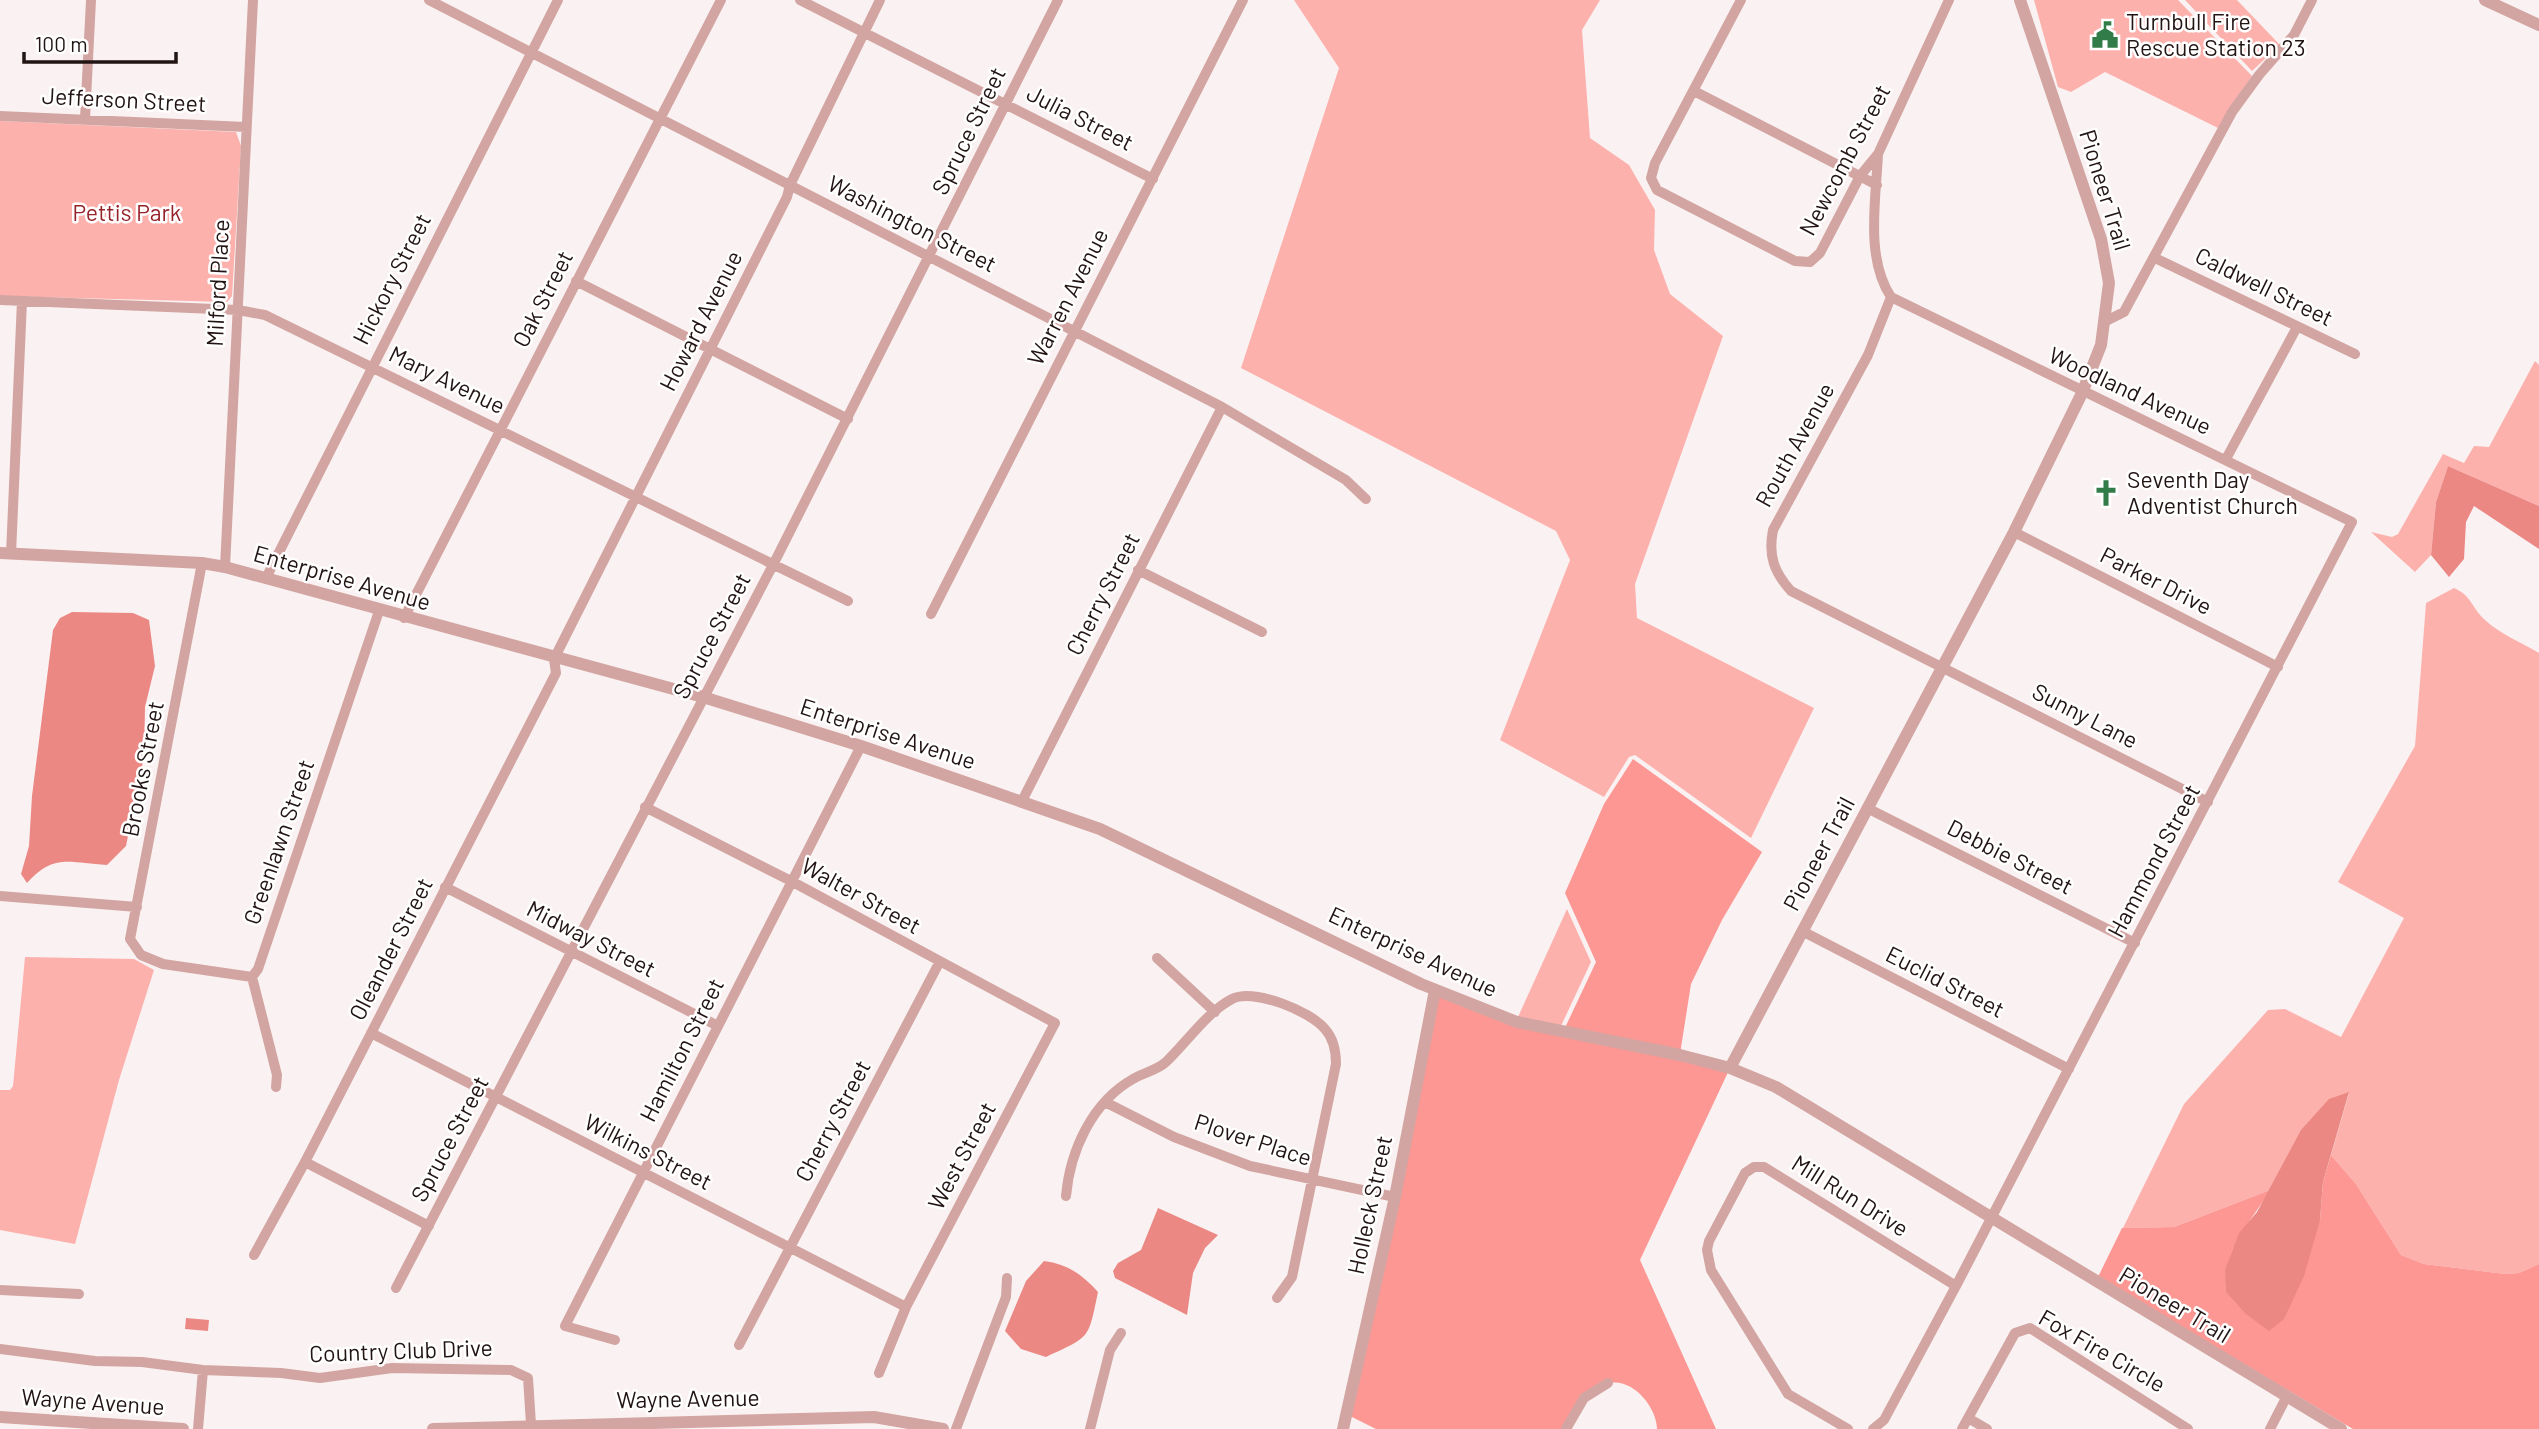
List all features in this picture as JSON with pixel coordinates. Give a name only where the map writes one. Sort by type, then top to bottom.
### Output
[{"type":"street","points":[[85,119],[91,0]]},
{"type":"street","name":"Milford Place","points":[[226,567],[253,0]]},
{"type":"street","name":"Washington Street","points":[[429,0],[1222,407],[1346,480],[1367,499]]},
{"type":"street","name":"Hickory Street","points":[[266,578],[558,0]]},
{"type":"street","name":"Oak Street","points":[[404,618],[721,0]]},
{"type":"street","name":"Julia Street","points":[[800,0],[1153,179]]},
{"type":"street","name":"Howard Avenue","points":[[554,659],[787,197],[790,185],[880,0]]},
{"type":"street","name":"Spruce Street","points":[[396,1288],[774,564],[931,257],[1058,0]]},
{"type":"street","name":"Warren Avenue","points":[[932,614],[1073,330],[1243,0]]},
{"type":"street","points":[[1741,0],[1694,91],[1877,185]]},
{"type":"street","name":"Newcomb Street","points":[[1694,91],[1655,163],[1651,178],[1657,190],[1795,261],[1810,262],[1820,253],[1860,176],[1878,154],[1949,0]]},
{"type":"street","name":"Pioneer Trail","points":[[2020,0],[2101,239],[2109,283],[2101,345],[2082,393],[2014,532],[1730,1068],[1776,1087],[2342,1429]]},
{"type":"street","points":[[2106,321],[2124,312],[2232,112],[2259,75],[2294,35],[2312,0]]},
{"type":"street","points":[[2485,0],[2539,25]]},
{"type":"street","name":"Jefferson Street","points":[[0,116],[247,127]]},
{"type":"street","points":[[1878,154],[1875,246],[1880,280],[1891,297]]},
{"type":"street","name":"Caldwell Street","points":[[2155,257],[2355,354]]},
{"type":"street","points":[[576,281],[848,419]]},
{"type":"street","name":"Woodland Avenue","points":[[1891,297],[2082,393],[2352,522]]},
{"type":"street","name":"Routh Avenue","points":[[1891,297],[1868,355],[1773,530],[1770,546],[1773,566],[1791,591],[1943,667]]},
{"type":"street","name":"Mary Avenue","points":[[0,300],[238,310],[265,315],[848,601]]},
{"type":"street","points":[[5,554],[22,301]]},
{"type":"street","points":[[2226,460],[2297,327]]},
{"type":"street","name":"Cherry Street","points":[[1022,801],[1222,407]]},
{"type":"street","name":"Hammond Street","points":[[1991,1218],[2352,522]]},
{"type":"street","name":"Parker Drive","points":[[2014,532],[2278,667]]},
{"type":"street","name":"Enterprise Avenue","points":[[5,554],[226,567],[554,659],[703,697],[861,746],[1100,829],[1435,990],[1517,1023],[1656,1049],[1730,1068]]},
{"type":"street","name":"Brooks Street","points":[[202,564],[130,939],[141,955],[163,964],[252,977]]},
{"type":"street","points":[[1138,570],[1262,632]]},
{"type":"street","name":"Greenlawn Street","points":[[252,977],[258,969],[379,611]]},
{"type":"street","name":"Oleander Street","points":[[254,1255],[305,1162],[556,673],[554,659]]},
{"type":"street","name":"Sunny Lane","points":[[1943,667],[2208,802]]},
{"type":"street","name":"Hamilton Street","points":[[615,1340],[565,1326],[861,746]]},
{"type":"street","name":"Walter Street","points":[[645,807],[791,881],[939,963],[1055,1023]]},
{"type":"street","name":"Debbie Street","points":[[1867,808],[2135,943]]},
{"type":"street","name":"Midway Street","points":[[445,887],[718,1026]]},
{"type":"street","points":[[0,896],[137,907]]},
{"type":"street","name":"Euclid Street","points":[[1802,931],[2069,1069]]},
{"type":"street","points":[[1157,958],[1215,1012]]},
{"type":"street","name":"Cherry Street","points":[[739,1345],[939,963]]},
{"type":"street","points":[[252,977],[278,1075],[276,1087]]},
{"type":"street","name":"Holleck Street","points":[[1343,1429],[1395,1197],[1435,990]]},
{"type":"street","points":[[1066,1196],[1069,1168],[1088,1125],[1105,1102],[1132,1079],[1160,1067],[1215,1012],[1233,998],[1252,995],[1266,997],[1315,1020],[1331,1036],[1336,1064],[1292,1277],[1277,1298]]},
{"type":"street","name":"West Street","points":[[879,1373],[906,1307],[1055,1023]]},
{"type":"street","name":"Wilkins Street","points":[[371,1033],[906,1307]]},
{"type":"street","name":"Plover Place","points":[[1105,1102],[1199,1146],[1250,1166],[1313,1182],[1395,1197]]},
{"type":"street","points":[[305,1162],[429,1226]]},
{"type":"street","name":"Mill Run Drive","points":[[1849,1429],[1788,1394],[1711,1270],[1707,1250],[1709,1241],[1745,1173],[1754,1167],[1764,1167],[1956,1286]]},
{"type":"street","points":[[1873,1429],[1884,1420],[1991,1218]]},
{"type":"street","points":[[956,1429],[1006,1297],[1007,1278]]},
{"type":"street","points":[[0,1290],[79,1294]]},
{"type":"street","name":"Fox Fire Circle","points":[[1962,1429],[2015,1333],[2030,1328],[2188,1429]]},
{"type":"street","points":[[1090,1429],[1110,1350],[1121,1333]]},
{"type":"street","points":[[0,1349],[202,1370],[198,1429]]},
{"type":"street","name":"Country Club Drive","points":[[202,1370],[267,1372],[320,1378],[393,1368],[511,1370],[528,1378],[531,1424]]},
{"type":"street","points":[[1566,1429],[1584,1398],[1608,1383]]},
{"type":"street","points":[[2270,1429],[2287,1396]]},
{"type":"street","name":"Wayne Avenue","points":[[0,1417],[79,1425],[183,1429]]},
{"type":"street","name":"Wayne Avenue","points":[[433,1429],[531,1424],[874,1417],[943,1429]]},
{"type":"street","points":[[1968,1418],[1987,1429]]},
{"type":"green space","points":[[1294,0],[1600,0],[1582,30],[1590,138],[1629,165],[1655,210],[1654,250],[1670,294],[1723,336],[1635,584],[1637,618],[1814,708],[1751,838],[1635,755],[1629,757],[1604,797],[1500,740],[1570,560],[1556,531],[1241,368],[1339,68]]},
{"type":"green space","points":[[2034,0],[2178,0],[2252,76],[2218,128],[2105,72],[2071,92],[2058,87]]},
{"type":"green space","points":[[2185,0],[2237,0],[2280,45],[2252,71]]},
{"type":"green space","name":"Pettis Park","points":[[0,121],[236,132],[241,146],[232,296],[227,302],[0,296]]},
{"type":"green space","points":[[2535,361],[2539,365],[2539,506],[2448,466],[2436,502],[2431,555],[2415,572],[2371,532],[2392,537],[2398,534],[2443,454],[2464,463],[2474,446],[2489,447]]},
{"type":"green space","points":[[2454,588],[2468,598],[2491,625],[2539,653],[2539,1264],[2519,1273],[2505,1274],[2424,1264],[2401,1255],[2356,1184],[2331,1155],[2349,1093],[2270,1190],[2174,1227],[2123,1228],[2184,1104],[2268,1010],[2285,1009],[2341,1037],[2404,918],[2338,882],[2415,746],[2426,603]]},
{"type":"green space","points":[[1567,909],[1591,962],[1561,1026],[1518,1017]]},
{"type":"green space","points":[[25,957],[134,959],[154,970],[119,1080],[75,1244],[0,1230],[0,1090],[10,1090],[13,1086]]},
{"type":"shaded area","points":[[2448,466],[2539,506],[2539,549],[2474,506],[2466,522],[2464,559],[2449,577],[2431,555],[2436,502]]},
{"type":"shaded area","points":[[72,612],[133,613],[149,620],[155,666],[145,707],[144,756],[126,846],[107,865],[72,862],[54,864],[46,867],[27,883],[21,874],[29,846],[32,796],[53,630],[60,618]]},
{"type":"shaded area","points":[[1633,759],[1762,852],[1722,920],[1691,984],[1680,1054],[1730,1068],[1640,1260],[1716,1429],[1657,1429],[1653,1411],[1641,1395],[1625,1384],[1615,1382],[1592,1392],[1566,1429],[1376,1429],[1346,1414],[1435,990],[1563,1032],[1596,962],[1565,893],[1604,804]]},
{"type":"shaded area","points":[[2349,1092],[2323,1182],[2320,1220],[2304,1276],[2284,1319],[2269,1331],[2246,1314],[2226,1292],[2225,1270],[2239,1233],[2257,1212],[2301,1130],[2329,1099]]},
{"type":"shaded area","points":[[2331,1155],[2356,1184],[2401,1255],[2424,1264],[2505,1274],[2519,1273],[2539,1264],[2539,1429],[2353,1429],[2098,1277],[2122,1228],[2174,1227],[2270,1190],[2233,1249],[2226,1276],[2226,1292],[2320,1220],[2323,1182]]},
{"type":"shaded area","points":[[1158,1208],[1218,1235],[1205,1248],[1193,1273],[1187,1315],[1115,1278],[1113,1271],[1118,1263],[1141,1250]]},
{"type":"shaded area","points":[[1044,1261],[1074,1271],[1098,1292],[1085,1335],[1072,1345],[1046,1357],[1021,1349],[1005,1331],[1026,1281]]},
{"type":"shaded area","points":[[186,1318],[209,1320],[208,1331],[185,1329]]},
{"type":"place","name":"Turnbull Fire Rescue Station 23","points":[[2105,35]]},
{"type":"place","name":"Seventh Day Adventist Church","points":[[2106,493]]}]
